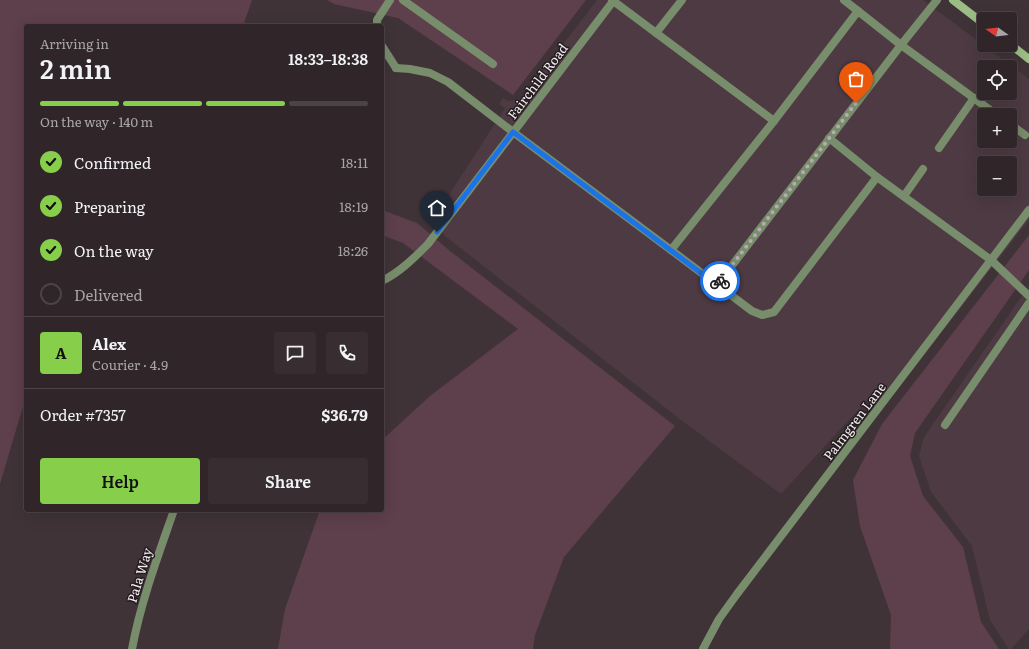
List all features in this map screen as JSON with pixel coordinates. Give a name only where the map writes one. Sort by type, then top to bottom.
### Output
[{"type":"main road","points":[[953,0],[977,19]]},
{"type":"main road","points":[[1017,50],[1029,59]]},
{"type":"street","points":[[377,24],[377,20],[390,0]]},
{"type":"street","points":[[403,0],[494,64]]},
{"type":"street","points":[[613,0],[774,121]]},
{"type":"street","name":"Fairchild Road","points":[[384,280],[411,261],[428,244],[613,0]]},
{"type":"street","points":[[656,33],[682,0]]},
{"type":"street","points":[[844,0],[901,45],[988,108]]},
{"type":"street","points":[[717,285],[936,0]]},
{"type":"street","points":[[671,250],[774,121],[858,11]]},
{"type":"street","points":[[384,49],[396,68],[410,69],[430,74],[448,82],[752,311],[762,315],[774,312],[878,177]]},
{"type":"street","points":[[939,148],[974,98]]},
{"type":"street","points":[[1017,130],[1024,135]]},
{"type":"street","points":[[829,138],[878,177],[992,260],[1029,296]]},
{"type":"street","points":[[904,196],[923,169]]},
{"type":"street","name":"Palmgren Lane","points":[[703,649],[719,619],[737,594],[1029,210]]},
{"type":"street","points":[[945,425],[1029,303]]},
{"type":"street","name":"Pala Way","points":[[132,649],[149,580],[173,512]]},
{"type":"shaded area","points":[[0,0],[252,0],[244,24],[24,24],[24,403],[0,484]]},
{"type":"shaded area","points":[[327,0],[586,0],[513,95],[398,18],[334,4]]},
{"type":"shaded area","points":[[597,0],[923,0],[977,40],[977,52],[993,52],[1004,60],[977,60],[977,100],[1017,100],[1017,70],[1029,79],[1029,220],[879,413],[869,398],[781,494],[681,420],[445,236],[432,219],[505,108],[499,104],[503,98],[508,101],[521,99]]},
{"type":"shaded area","points":[[384,211],[417,223],[450,251],[675,426],[564,557],[535,635],[533,649],[278,649],[285,609],[319,512],[384,512],[384,438],[430,396],[518,329],[403,243],[384,236]]},
{"type":"shaded area","points":[[1029,235],[1029,270],[915,433],[910,456],[923,496],[963,547],[981,622],[999,649],[890,649],[891,615],[860,526],[853,480],[882,424]]},
{"type":"shaded area","points":[[1029,286],[1029,629],[1011,649],[1009,649],[990,620],[972,546],[931,492],[919,456],[924,437]]},
{"type":"way so far","points":[[720,281],[856,103]]},
{"type":"route","points":[[437,232],[513,132],[717,285],[720,281]]}]
